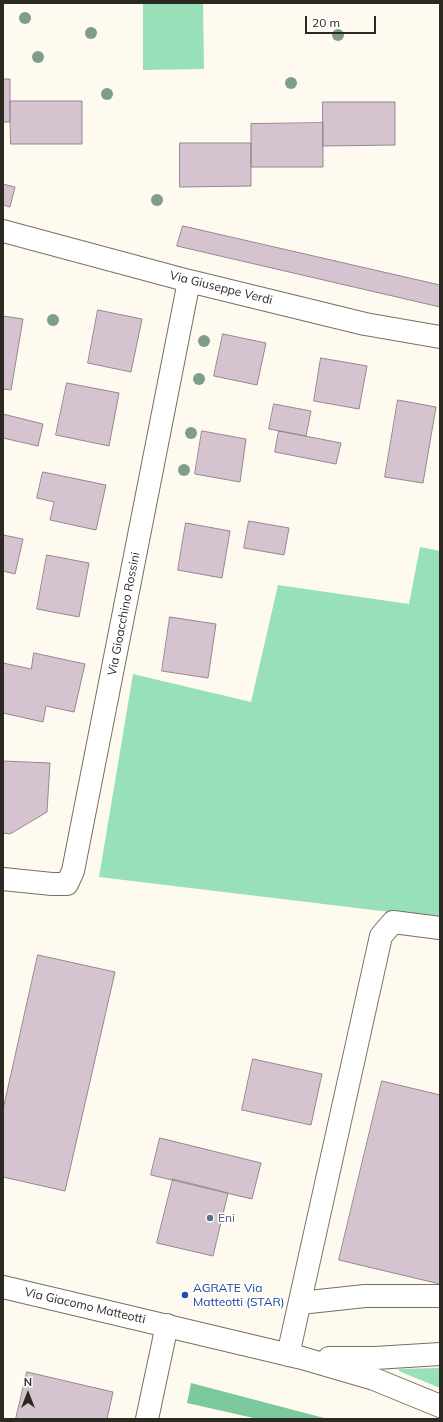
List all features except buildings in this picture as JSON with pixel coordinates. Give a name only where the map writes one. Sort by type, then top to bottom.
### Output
[{"type":"street","name":"Via Giuseppe Verdi","points":[[3,231],[190,281],[366,324],[440,337]]},
{"type":"street","name":"Via Gioacchino Rossini","points":[[3,879],[67,884],[73,871],[190,281]]},
{"type":"street","points":[[295,1356],[300,1303],[381,936],[393,922],[440,928]]},
{"type":"street","name":"Via Giacomo Matteotti","points":[[3,1287],[295,1356],[374,1379],[440,1406]]},
{"type":"street","points":[[300,1303],[365,1296],[440,1296]]},
{"type":"street","points":[[146,1419],[167,1325]]},
{"type":"street","name":"Via Giacomo Matteotti","points":[[295,1356],[354,1358],[435,1354]]},
{"type":"green space","points":[[143,3],[203,3],[204,69],[143,70]]},
{"type":"green space","points":[[420,547],[440,551],[440,918],[99,877],[133,674],[251,702],[278,585],[409,604]]},
{"type":"green space","points":[[440,1368],[440,1388],[401,1372],[398,1369]]},
{"type":"green space","points":[[191,1383],[328,1419],[258,1419],[187,1403]]},
{"type":"place","name":"Eni","points":[[210,1218]]},
{"type":"place","name":"AGRATE Via Matteotti (STAR)","points":[[185,1295]]}]
